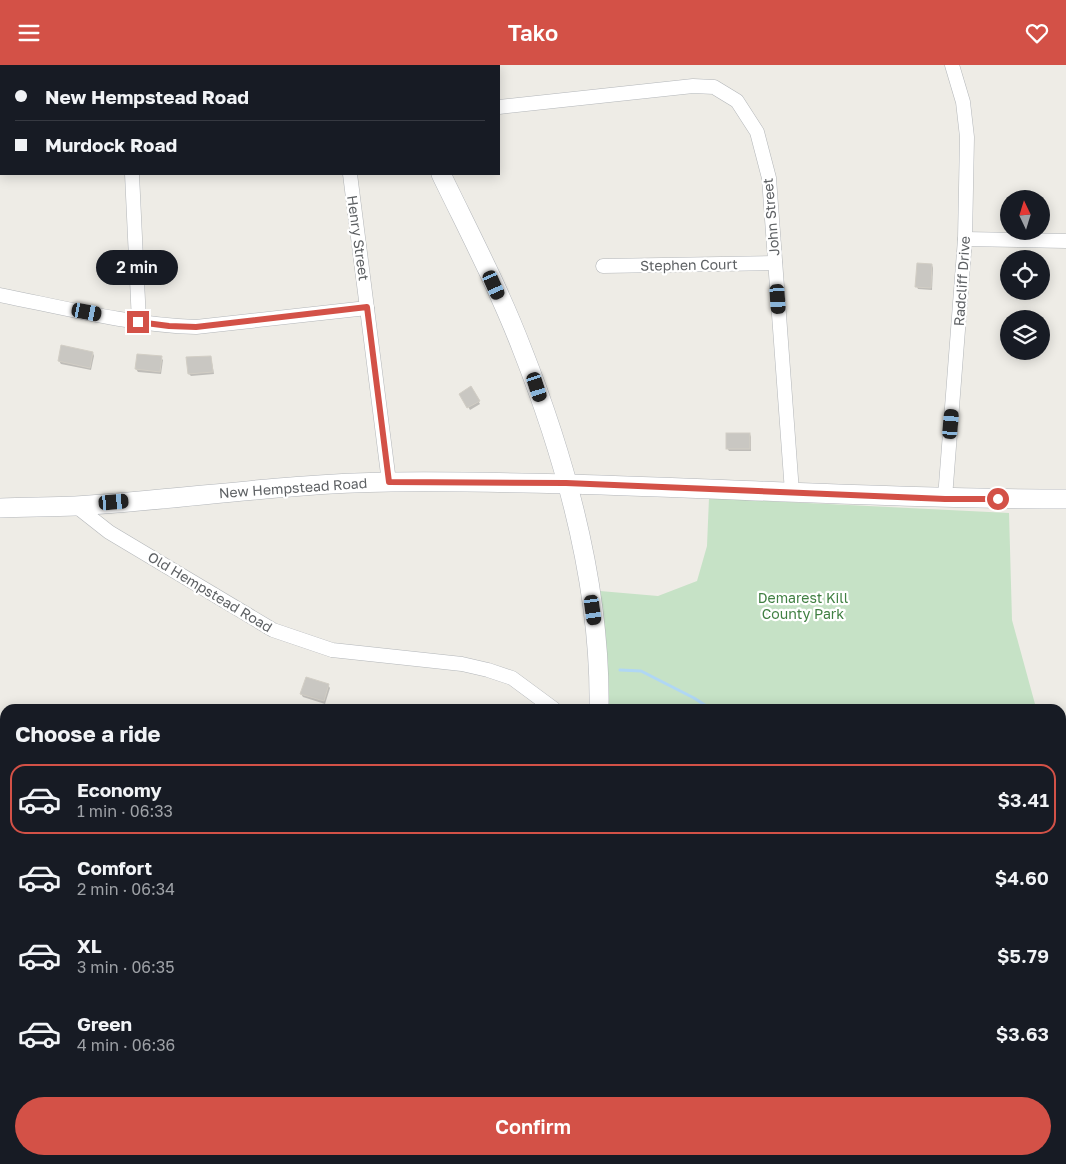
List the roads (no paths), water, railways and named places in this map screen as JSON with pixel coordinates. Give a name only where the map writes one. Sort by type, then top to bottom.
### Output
[{"type":"street","name":"Radcliff Drive","points":[[945,499],[966,239],[967,137],[964,102],[952,65]]},
{"type":"street","name":"John Street","points":[[500,107],[693,86],[714,87],[737,101],[757,132],[769,178],[792,492]]},
{"type":"street","points":[[132,175],[138,322]]},
{"type":"street","name":"Henry Street","points":[[350,175],[389,482]]},
{"type":"street","points":[[441,175],[522,347],[551,429],[588,575],[596,627],[599,704]]},
{"type":"street","points":[[966,239],[1066,241]]},
{"type":"street","name":"Stephen Court","points":[[603,266],[775,263]]},
{"type":"street","points":[[0,295],[138,322],[196,327],[367,307]]},
{"type":"street","name":"New Hempstead Road","points":[[0,508],[76,506],[322,484],[389,482],[566,483],[945,499],[1066,499]]},
{"type":"street","name":"Old Hempstead Road","points":[[76,506],[109,532],[273,630],[332,650],[462,664],[488,670],[512,678],[547,704]]},
{"type":"waterway","points":[[620,670],[641,671],[703,704]]},
{"type":"park label","name":"Demarest Kill County Park","points":[[803,606]]}]
